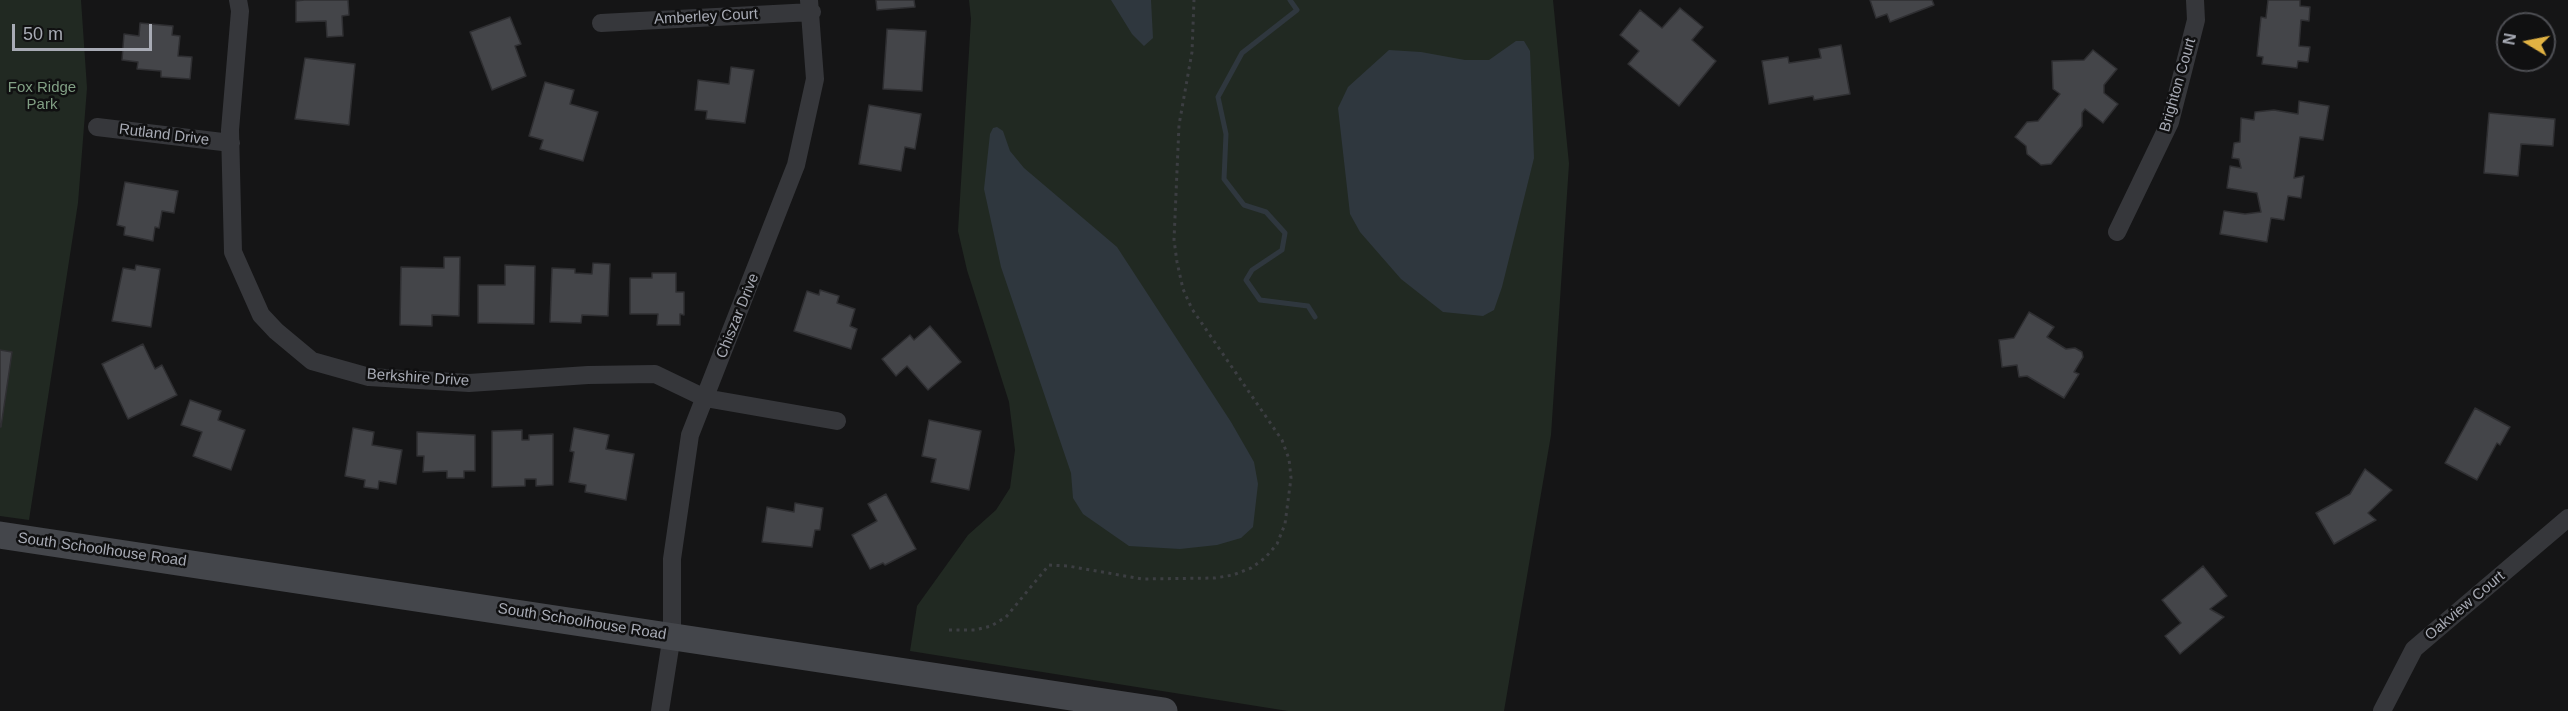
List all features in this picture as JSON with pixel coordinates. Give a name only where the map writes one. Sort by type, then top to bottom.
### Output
[{"type":"street","name":"Berkshire Drive","points":[[238,0],[240,11],[231,143],[233,252],[261,315],[276,332],[312,361],[369,377],[469,383],[588,375],[655,374],[705,398],[837,421]]},
{"type":"street","name":"Brighton Court","points":[[2117,232],[2170,122],[2196,20],[2195,0]]},
{"type":"street","name":"Amberley Court","points":[[601,23],[810,6]]},
{"type":"street","name":"Chiszar Drive","points":[[660,711],[672,635],[672,559],[690,435],[796,165],[815,79],[810,6]]},
{"type":"street","name":"Rutland Drive","points":[[97,127],[231,143]]},
{"type":"street","name":"Oakview Court","points":[[2382,711],[2414,649],[2568,518]]},
{"type":"street","name":"South Schoolhouse Road","points":[[0,535],[1164,711]]},
{"type":"path","points":[[950,630],[975,630],[991,626],[1006,617],[1049,565],[1068,566],[1142,579],[1215,578],[1251,568],[1264,558],[1276,544],[1285,524],[1291,478],[1289,459],[1282,440],[1192,309],[1183,289],[1177,262],[1174,240],[1179,124],[1192,52],[1194,0]]},
{"type":"green space","name":"Fox Ridge Park","points":[[0,0],[81,0],[87,88],[78,203],[29,520],[0,516]]},
{"type":"green space","points":[[969,0],[1553,0],[1569,164],[1551,435],[1504,711],[1288,711],[910,651],[917,606],[968,535],[996,510],[1010,488],[1015,450],[1009,402],[967,270],[958,231],[971,19]]},
{"type":"shaded area","points":[[1111,0],[1151,0],[1153,38],[1144,46],[1132,34]]},
{"type":"shaded area","points":[[1516,41],[1524,41],[1530,51],[1534,158],[1502,287],[1494,310],[1483,316],[1443,312],[1401,279],[1360,232],[1350,214],[1338,108],[1348,87],[1389,50],[1421,52],[1465,60],[1489,60]]},
{"type":"shaded area","points":[[997,127],[1003,131],[1010,151],[1024,168],[1117,247],[1231,422],[1254,462],[1258,484],[1253,527],[1241,538],[1217,545],[1180,549],[1129,546],[1083,514],[1073,498],[1071,473],[1001,267],[984,189],[990,134],[993,128]]},
{"type":"building","points":[[348,0],[349,15],[342,16],[343,36],[327,37],[326,21],[296,22],[296,1]]},
{"type":"building","points":[[876,0],[914,0],[915,7],[877,10]]},
{"type":"building","points":[[1870,0],[1932,0],[1934,5],[1890,22],[1887,14],[1876,18]]},
{"type":"building","points":[[2268,0],[2300,0],[2300,6],[2310,7],[2309,21],[2301,20],[2299,46],[2310,47],[2308,62],[2298,61],[2297,68],[2262,64],[2263,57],[2257,56],[2261,17],[2266,18]]},
{"type":"building","points":[[1680,8],[1703,27],[1692,40],[1716,61],[1679,106],[1628,64],[1639,51],[1620,35],[1640,10],[1662,28]]},
{"type":"building","points":[[510,17],[521,44],[515,46],[526,76],[492,90],[470,32]]},
{"type":"building","points":[[140,23],[173,26],[172,35],[180,36],[178,56],[192,57],[190,79],[161,77],[161,71],[137,69],[138,62],[122,60],[124,34],[139,36]]},
{"type":"building","points":[[887,29],[926,31],[922,91],[883,89]]},
{"type":"building","points":[[1841,45],[1850,94],[1814,100],[1813,96],[1769,104],[1762,61],[1788,57],[1789,63],[1821,58],[1819,49]]},
{"type":"building","points":[[2093,50],[2117,69],[2104,85],[2104,93],[2118,104],[2103,123],[2085,109],[2082,113],[2082,126],[2051,164],[2041,165],[2027,154],[2026,146],[2015,137],[2027,122],[2038,121],[2060,94],[2053,89],[2052,61],[2084,60]]},
{"type":"building","points":[[305,58],[355,64],[349,125],[295,119]]},
{"type":"building","points":[[731,67],[754,70],[745,123],[706,119],[707,111],[695,110],[698,80],[729,84]]},
{"type":"building","points":[[545,82],[574,90],[570,104],[598,112],[583,161],[540,149],[543,140],[529,136]]},
{"type":"building","points":[[2299,101],[2329,106],[2323,140],[2300,137],[2294,178],[2304,176],[2301,198],[2288,196],[2284,220],[2271,218],[2267,242],[2220,234],[2224,211],[2245,214],[2261,212],[2257,193],[2227,188],[2230,166],[2241,168],[2239,159],[2232,158],[2234,143],[2240,142],[2241,118],[2254,120],[2255,112],[2274,110],[2298,114]]},
{"type":"building","points":[[869,105],[921,114],[915,149],[905,147],[901,171],[859,164]]},
{"type":"building","points":[[2489,113],[2555,119],[2553,146],[2521,144],[2518,176],[2484,173]]},
{"type":"building","points":[[125,182],[178,191],[174,213],[162,211],[159,228],[155,227],[153,241],[124,235],[125,227],[117,225]]},
{"type":"building","points":[[444,257],[460,257],[459,316],[432,315],[432,326],[400,325],[401,267],[444,268]]},
{"type":"building","points":[[593,263],[610,264],[608,316],[582,315],[581,323],[550,322],[552,268],[575,269],[575,273],[592,274]]},
{"type":"building","points":[[136,265],[160,269],[151,327],[112,321],[123,268],[135,270]]},
{"type":"building","points":[[505,265],[535,266],[534,324],[478,323],[478,285],[505,285]]},
{"type":"building","points":[[652,273],[676,273],[676,292],[684,292],[684,315],[680,314],[680,325],[657,325],[658,314],[630,314],[630,278],[652,278]]},
{"type":"building","points":[[820,290],[839,296],[837,303],[855,309],[850,326],[857,329],[851,349],[794,331],[807,291],[819,295]]},
{"type":"building","points":[[2029,312],[2054,327],[2047,337],[2066,349],[2075,348],[2082,352],[2083,357],[2074,372],[2079,374],[2064,398],[2027,376],[2019,377],[2017,365],[2002,367],[1999,340],[2014,338]]},
{"type":"building","points":[[930,326],[961,362],[928,390],[907,366],[896,376],[882,359],[910,335],[914,340]]},
{"type":"building","points":[[143,344],[155,369],[162,365],[177,395],[128,419],[102,364]]},
{"type":"building","points":[[0,350],[12,352],[1,427],[0,427]]},
{"type":"building","points":[[190,400],[221,411],[218,420],[245,430],[231,470],[193,456],[202,432],[181,425]]},
{"type":"building","points":[[2475,408],[2510,427],[2500,445],[2497,443],[2477,480],[2445,463]]},
{"type":"building","points":[[929,420],[981,431],[969,490],[931,482],[936,459],[922,456]]},
{"type":"building","points":[[353,428],[374,432],[372,445],[402,450],[396,484],[379,481],[378,489],[364,487],[365,480],[345,476]]},
{"type":"building","points":[[574,428],[609,435],[606,449],[634,454],[626,500],[585,492],[586,485],[569,482],[574,452],[570,451]]},
{"type":"building","points":[[522,430],[522,440],[529,440],[529,435],[553,434],[553,485],[536,486],[536,479],[525,479],[525,486],[492,487],[492,431]]},
{"type":"building","points":[[417,432],[475,435],[475,471],[464,471],[464,478],[447,478],[447,471],[423,472],[424,456],[417,456]]},
{"type":"building","points":[[2365,469],[2392,490],[2368,513],[2376,520],[2334,544],[2316,513],[2350,494]]},
{"type":"building","points":[[886,494],[916,549],[885,565],[883,563],[870,569],[852,535],[877,521],[868,504]]},
{"type":"building","points":[[795,503],[823,508],[820,530],[815,530],[812,547],[762,542],[767,507],[794,512]]},
{"type":"building","points":[[2203,566],[2227,596],[2210,609],[2224,617],[2180,654],[2165,636],[2181,623],[2162,600]]},
{"type":"waterway","points":[[1290,0],[1297,10],[1242,53],[1218,97],[1226,134],[1224,179],[1244,205],[1266,212],[1285,233],[1282,250],[1252,270],[1246,280],[1260,300],[1308,306],[1315,317]]}]
